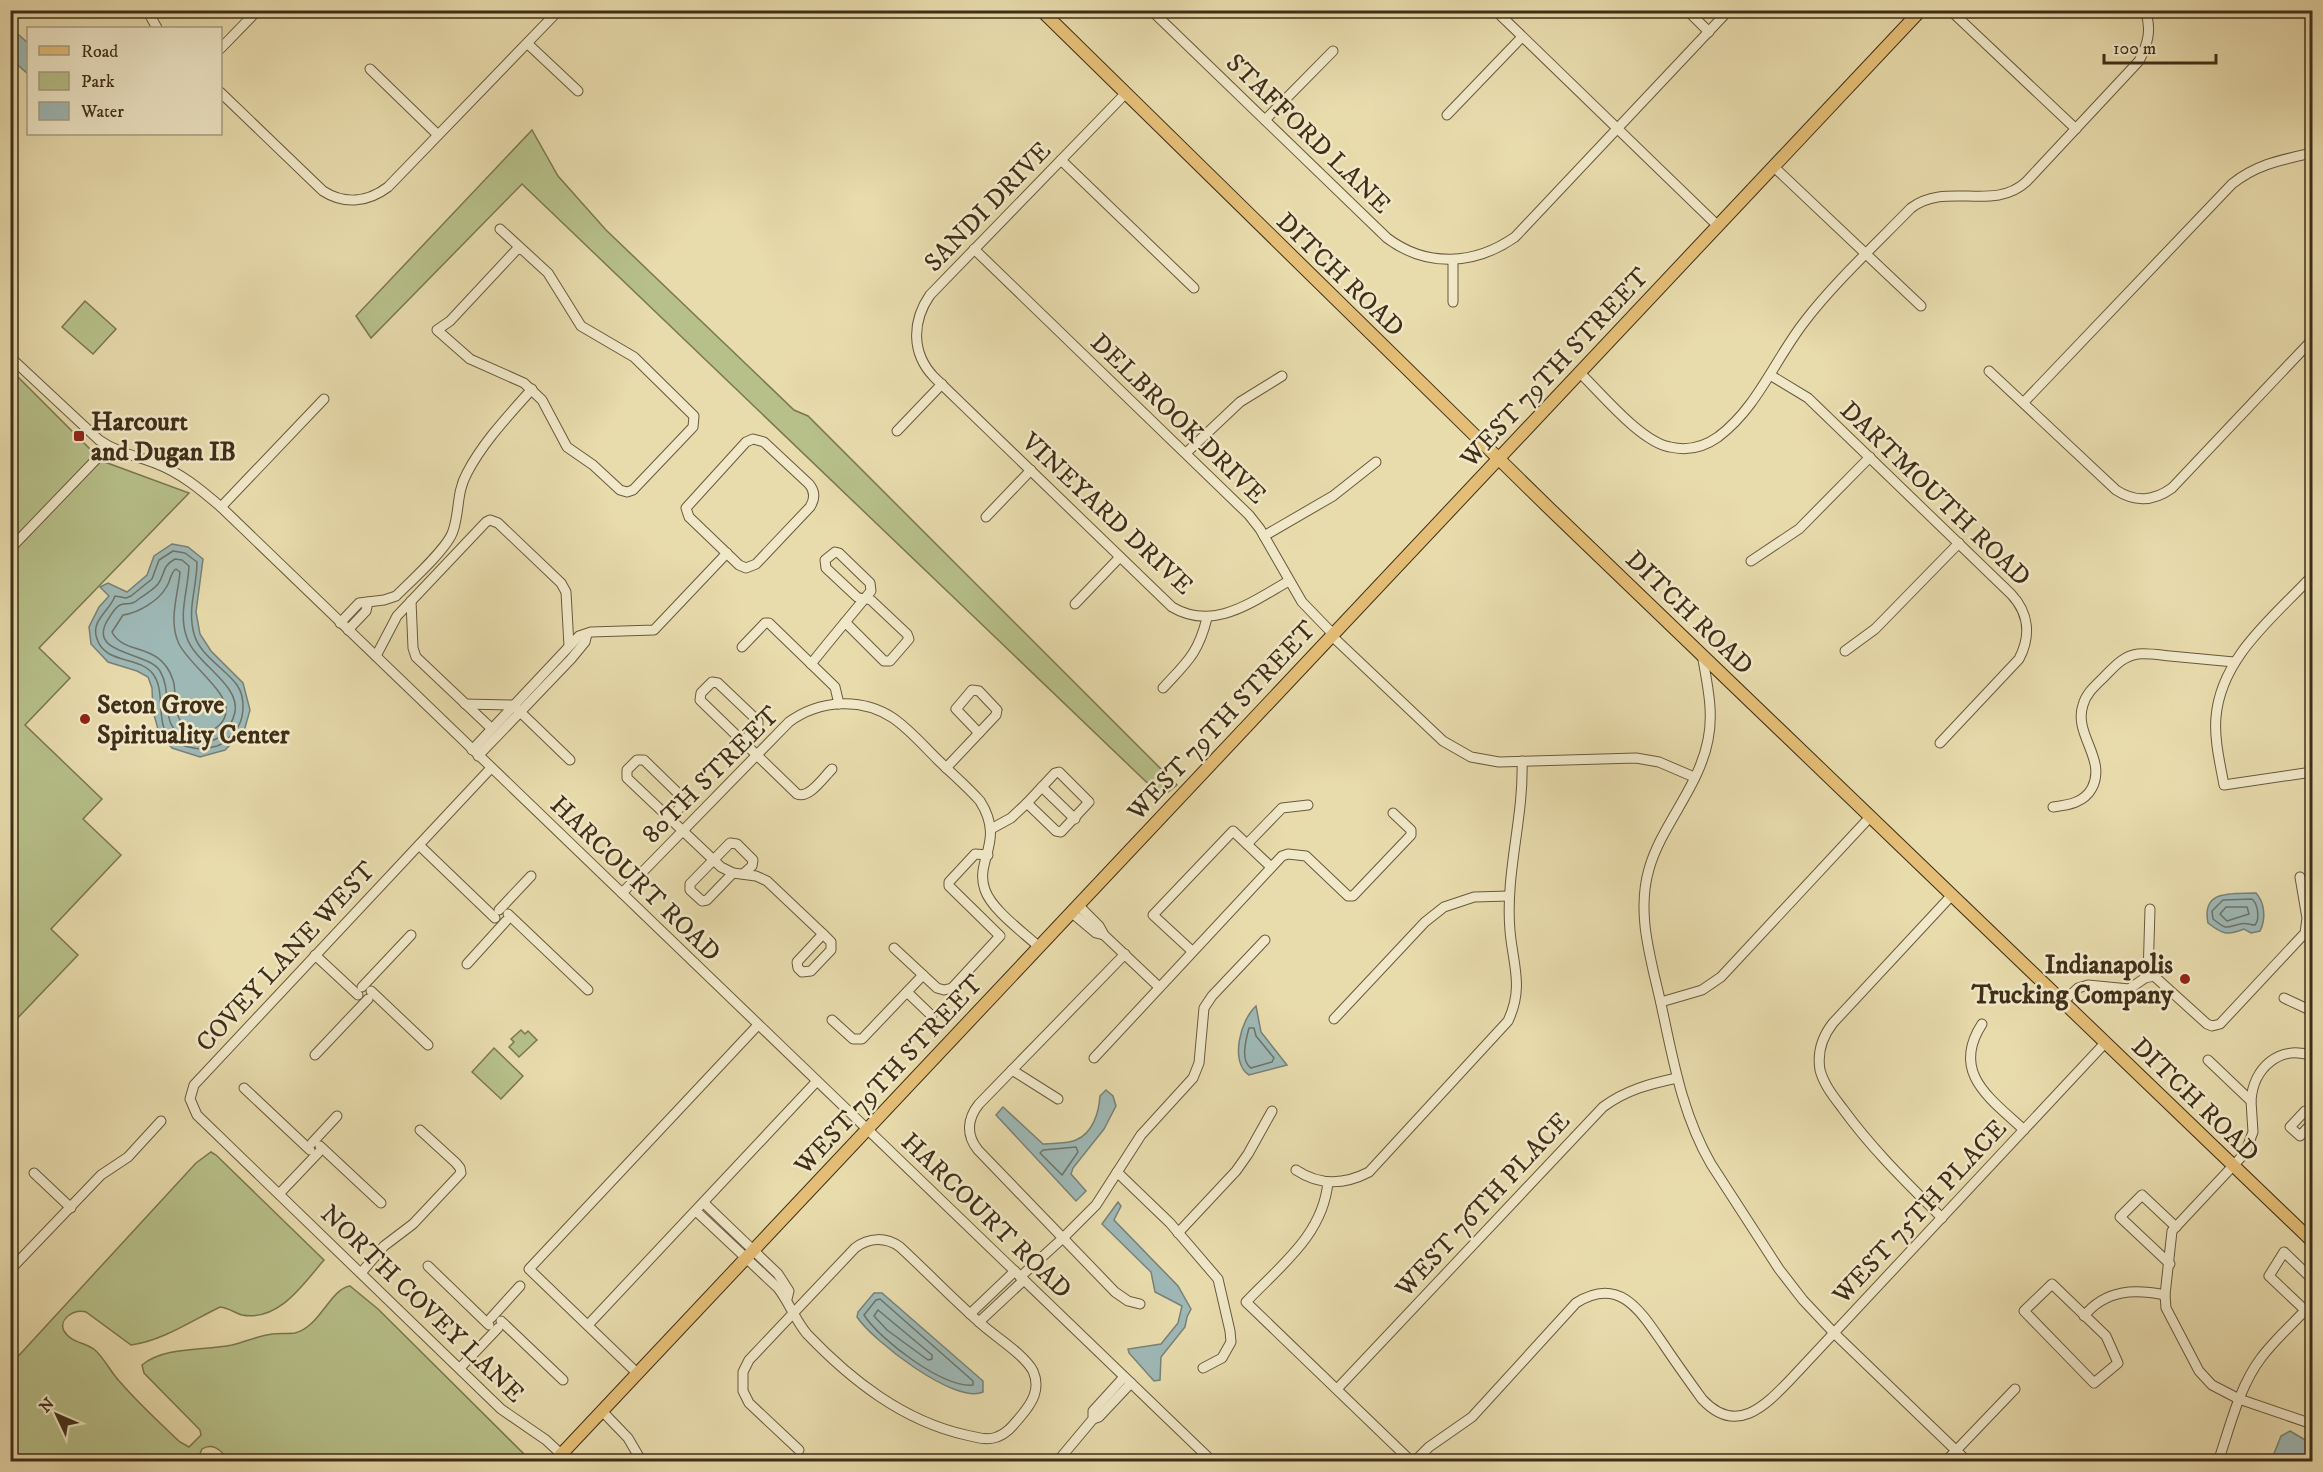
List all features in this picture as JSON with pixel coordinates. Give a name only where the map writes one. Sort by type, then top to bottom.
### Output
[{"type":"main road","name":"DITCH ROAD","points":[[1041,10],[1498,459],[2313,1241]]},
{"type":"main road","name":"WEST 79TH STREET","points":[[558,1458],[1921,10]]},
{"type":"street","points":[[147,10],[156,27]]},
{"type":"street","points":[[222,47],[258,10]]},
{"type":"street","points":[[222,94],[320,189],[336,198],[354,201],[376,196],[388,187],[559,10]]},
{"type":"street","points":[[1495,10],[1718,226]]},
{"type":"street","points":[[1687,10],[1709,32]]},
{"type":"street","name":"STAFFORD LANE","points":[[1156,12],[1391,240],[1421,256],[1453,260],[1488,253],[1515,237],[1729,10]]},
{"type":"street","points":[[1950,10],[2076,129]]},
{"type":"street","points":[[1580,373],[1642,433],[1663,446],[1692,448],[1718,437],[1753,401],[1806,319],[1911,208],[1926,199],[1943,195],[1996,196],[2020,187],[2136,64],[2146,47],[2149,27],[2145,10]]},
{"type":"street","points":[[1447,115],[1522,37]]},
{"type":"street","points":[[528,44],[578,91]]},
{"type":"street","points":[[1265,120],[1333,51]]},
{"type":"street","points":[[370,69],[438,135]]},
{"type":"street","name":"SANDI DRIVE","points":[[923,363],[916,334],[921,310],[930,295],[1125,94]]},
{"type":"street","points":[[2024,402],[2232,184],[2251,170],[2265,164],[2313,153]]},
{"type":"street","points":[[1060,160],[1194,288]]},
{"type":"street","points":[[1774,167],[1921,306]]},
{"type":"street","points":[[500,229],[551,277],[582,326],[634,357],[692,412],[695,420],[693,427],[635,489],[627,492],[620,490],[593,465],[567,447],[542,400],[520,380],[470,359],[437,330],[450,321],[519,248]]},
{"type":"street","name":"DELBROOK DRIVE","points":[[974,249],[1249,514],[1309,611],[1452,747],[1482,760],[1636,758],[1666,764],[1694,777]]},
{"type":"street","points":[[1453,260],[1453,302]]},
{"type":"street","points":[[1989,371],[2116,490],[2129,497],[2147,500],[2156,498],[2172,488],[2313,340]]},
{"type":"street","name":"HARCOURT ROAD","points":[[10,357],[85,429],[108,447],[178,473],[195,484],[220,507],[1128,1380],[1208,1460]]},
{"type":"street","name":"VINEYARD DRIVE","points":[[923,363],[1170,605],[1189,615],[1207,618],[1221,616],[1235,611],[1289,581]]},
{"type":"street","name":"DARTMOUTH ROAD","points":[[1770,375],[1808,398],[2019,603],[2027,634],[2024,649],[2015,665],[1940,743]]},
{"type":"street","points":[[1186,453],[1240,402],[1282,376]]},
{"type":"street","points":[[897,431],[942,384]]},
{"type":"street","points":[[340,622],[359,603],[396,596],[447,542],[454,529],[457,500],[466,473],[500,425],[532,390]]},
{"type":"street","points":[[220,507],[324,399]]},
{"type":"street","points":[[757,439],[765,443],[809,484],[814,498],[810,507],[753,567],[742,567],[727,553],[688,516],[686,508],[746,442],[757,439]]},
{"type":"street","points":[[10,549],[108,447]]},
{"type":"street","points":[[1751,561],[1799,529],[1870,457]]},
{"type":"street","points":[[1264,536],[1333,496],[1376,462]]},
{"type":"street","points":[[986,517],[1031,470]]},
{"type":"street","points":[[375,656],[394,620],[486,522],[492,520],[498,523],[561,583],[566,592],[568,646]]},
{"type":"street","points":[[1845,651],[1875,629],[1959,543]]},
{"type":"street","points":[[475,753],[579,636],[591,632],[654,630],[727,553]]},
{"type":"street","points":[[811,664],[862,598],[871,591],[870,583],[839,553],[830,554],[825,560],[825,566],[862,598],[872,601],[907,634],[907,643],[890,661],[884,661],[845,622]]},
{"type":"street","points":[[1075,604],[1120,557]]},
{"type":"street","points":[[2313,576],[2234,662],[2222,684],[2216,719],[2224,785],[2313,772]]},
{"type":"street","points":[[411,601],[413,648],[416,656],[491,728]]},
{"type":"street","points":[[348,630],[366,611],[369,602]]},
{"type":"street","points":[[1163,688],[1196,652],[1207,618]]},
{"type":"street","points":[[742,646],[765,623],[769,622],[835,687],[839,704]]},
{"type":"street","points":[[475,753],[491,728],[516,708],[585,642],[587,634]]},
{"type":"street","points":[[1702,654],[1710,706],[1710,727],[1705,751],[1654,855],[1644,890],[1644,926],[1677,1078],[1693,1129],[1714,1169],[1790,1283],[1834,1333],[1968,1461]]},
{"type":"street","points":[[2053,807],[2081,800],[2089,793],[2096,780],[2096,763],[2083,726],[2082,706],[2088,694],[2118,662],[2128,657],[2145,654],[2234,662]]},
{"type":"street","points":[[743,741],[758,727],[758,722],[718,683],[712,682],[701,693],[700,700],[797,794],[801,796],[807,794],[832,769]]},
{"type":"street","points":[[946,768],[996,715],[997,710],[979,691],[974,690],[956,709],[979,733]]},
{"type":"street","points":[[465,704],[516,708],[570,760]]},
{"type":"street","name":"80TH STREET","points":[[622,893],[783,726],[798,716],[824,705],[870,707],[892,718],[980,801],[988,816],[991,829]]},
{"type":"street","points":[[670,819],[683,804],[684,799],[644,760],[637,760],[627,770],[626,776],[682,831],[712,860],[733,873],[756,876],[767,881],[823,934]]},
{"type":"street","points":[[1296,1170],[1311,1178],[1328,1182],[1346,1182],[1378,1165],[1508,1021],[1516,1001],[1518,984],[1510,932],[1509,896],[1521,799],[1522,761]]},
{"type":"street","name":"COVEY LANE WEST","points":[[261,1177],[195,1112],[190,1102],[194,1085],[491,768]]},
{"type":"street","points":[[1027,803],[1058,832],[1063,831],[1075,819],[1089,803],[1089,799],[1059,772],[1055,773],[1011,818],[991,829],[983,875],[988,896],[1039,947]]},
{"type":"street","points":[[1042,787],[1075,819]]},
{"type":"street","points":[[1247,844],[1282,808],[1308,805]]},
{"type":"street","points":[[1094,1058],[1271,867],[1286,854],[1303,855],[1348,896],[1353,896],[1411,836],[1411,830],[1393,813]]},
{"type":"street","points":[[1661,1002],[1692,994],[1715,983],[1870,817]]},
{"type":"street","points":[[1192,951],[1153,915],[1233,831],[1271,867]]},
{"type":"street","points":[[733,873],[707,900],[700,900],[690,891],[689,886],[729,844],[735,843],[753,861],[752,866],[743,874]]},
{"type":"street","points":[[419,845],[588,990]]},
{"type":"street","points":[[894,948],[938,988],[948,990],[1000,936],[948,886],[949,882],[975,854],[988,855]]},
{"type":"street","points":[[467,964],[531,876]]},
{"type":"street","points":[[2063,1002],[2078,988],[2088,985],[2128,989],[2148,976],[2159,978],[2207,1024],[2215,1026],[2220,1024],[2305,933],[2307,918],[2300,877]]},
{"type":"street","points":[[1942,1218],[1880,1155],[1828,1087],[1820,1066],[1819,1052],[1823,1038],[1833,1023],[1952,895]]},
{"type":"street","points":[[1334,1019],[1430,917],[1444,907],[1474,897],[1509,896]]},
{"type":"street","points":[[1075,908],[1099,926],[1104,935],[1159,987]]},
{"type":"street","points":[[2148,976],[2150,909]]},
{"type":"street","points":[[315,1055],[411,935]]},
{"type":"street","points":[[970,1314],[1020,1276],[1096,1205],[1141,1135],[1195,1074],[1199,1063],[1202,1013],[1207,1001],[1265,940]]},
{"type":"street","points":[[1125,954],[975,1108],[970,1122],[971,1138],[978,1150],[1118,1294],[1128,1301],[1140,1304]]},
{"type":"street","points":[[315,955],[428,1045]]},
{"type":"street","points":[[832,1020],[852,1038],[861,1039],[923,975]]},
{"type":"street","points":[[907,992],[932,1016]]},
{"type":"street","points":[[2284,998],[2313,1011]]},
{"type":"street","points":[[637,1373],[529,1269],[758,1024]]},
{"type":"street","points":[[1982,1024],[1970,1047],[1970,1065],[1973,1075],[1984,1092],[2024,1130]]},
{"type":"street","name":"WEST 75TH PLACE","points":[[1413,1461],[1472,1417],[1576,1303],[1600,1294],[1622,1297],[1637,1307],[1709,1407],[1735,1416],[1754,1413],[1763,1407],[1834,1333],[2105,1043]]},
{"type":"street","points":[[2311,1052],[2287,1053],[2268,1062],[2255,1078],[2251,1101],[2253,1132],[2249,1146],[2234,1166],[2172,1231],[2165,1295],[2169,1316],[2199,1371],[2212,1385],[2239,1399],[2313,1424]]},
{"type":"street","points":[[2208,1060],[2251,1101]]},
{"type":"street","points":[[1012,1070],[1058,1099]]},
{"type":"street","name":"WEST 76TH PLACE","points":[[1337,1389],[1603,1107],[1630,1090],[1677,1078]]},
{"type":"street","points":[[588,1325],[817,1081]]},
{"type":"street","points":[[244,1088],[381,1203]]},
{"type":"street","points":[[1178,1233],[1236,1171],[1252,1148],[1272,1111]]},
{"type":"street","points":[[2313,1118],[2305,1111],[2290,1127],[2300,1136],[2313,1123]]},
{"type":"street","points":[[279,1194],[337,1116]]},
{"type":"street","points":[[10,1270],[101,1175],[128,1157],[161,1121]]},
{"type":"street","points":[[361,1273],[384,1246],[413,1224],[461,1173],[456,1163],[420,1130]]},
{"type":"street","points":[[1117,1172],[1178,1233],[1218,1279],[1231,1342],[1227,1352],[1214,1364],[1203,1368]]},
{"type":"street","points":[[34,1173],[70,1208]]},
{"type":"street","name":"NORTH COVEY LANE","points":[[261,1177],[506,1413],[546,1440],[558,1458]]},
{"type":"street","points":[[1328,1182],[1325,1204],[1313,1231],[1246,1302],[1413,1461]]},
{"type":"street","points":[[2170,1264],[2120,1217],[2142,1195],[2176,1227]]},
{"type":"street","points":[[704,1203],[749,1254]]},
{"type":"street","points":[[696,1211],[785,1282],[789,1291],[787,1299],[795,1312],[807,1333],[859,1382],[905,1413],[927,1424],[951,1432],[991,1439],[1008,1431],[1028,1409],[1036,1389],[1035,1378],[1031,1368],[898,1245],[877,1239],[866,1242],[855,1248],[795,1312],[749,1360],[742,1379],[743,1391],[751,1405],[798,1450]]},
{"type":"street","points":[[2218,1461],[2239,1399],[2251,1374],[2262,1357],[2309,1307],[2269,1276],[2284,1252],[2313,1279]]},
{"type":"street","points":[[428,1266],[563,1380]]},
{"type":"street","points":[[980,1322],[1020,1276]]},
{"type":"street","points":[[2052,1284],[2084,1316],[2106,1336],[2118,1363],[2094,1383],[2024,1311],[2052,1284]]},
{"type":"street","points":[[460,1368],[520,1287]]},
{"type":"street","points":[[2084,1316],[2103,1299],[2123,1292],[2137,1290],[2165,1295]]},
{"type":"street","points":[[1057,1461],[1093,1419],[1093,1411],[1128,1380]]},
{"type":"street","points":[[1945,1461],[2015,1389]]},
{"type":"street","points":[[602,1411],[628,1438],[642,1461]]},
{"type":"green space","points":[[532,130],[558,176],[606,230],[794,410],[808,416],[1177,785],[1162,797],[522,184],[371,338],[356,316]]},
{"type":"green space","points":[[85,301],[116,329],[93,354],[62,327]]},
{"type":"green space","points":[[15,374],[102,461],[189,493],[39,648],[70,678],[25,725],[102,799],[83,819],[121,855],[51,929],[78,955],[11,1025],[10,378]]},
{"type":"green space","points":[[521,1030],[525,1034],[528,1031],[537,1040],[519,1057],[509,1047],[514,1042],[511,1039]]},
{"type":"green space","points":[[494,1048],[523,1076],[501,1099],[472,1072]]},
{"type":"green space","points":[[211,1152],[324,1260],[299,1290],[279,1307],[267,1313],[255,1316],[242,1315],[220,1307],[166,1335],[131,1345],[82,1311],[69,1315],[63,1322],[67,1335],[95,1350],[135,1398],[180,1442],[189,1447],[201,1435],[200,1430],[144,1373],[142,1365],[151,1359],[173,1352],[232,1345],[272,1334],[295,1333],[311,1324],[336,1294],[350,1286],[378,1309],[531,1461],[231,1461],[218,1449],[210,1446],[202,1449],[197,1461],[11,1461],[11,1364],[196,1163]]},
{"type":"water","points":[[11,28],[27,42],[27,73],[11,59]]},
{"type":"water","points":[[172,544],[188,547],[203,559],[196,612],[200,634],[211,651],[243,683],[250,710],[244,731],[225,750],[200,757],[172,748],[159,733],[153,711],[152,688],[148,677],[108,662],[91,644],[89,627],[99,607],[109,596],[100,587],[108,583],[127,592],[147,575],[154,556]]},
{"type":"water","points":[[2256,893],[2264,911],[2260,931],[2251,933],[2244,929],[2225,933],[2208,923],[2209,904],[2214,899],[2228,894]]},
{"type":"water","points":[[1256,1006],[1261,1032],[1287,1065],[1249,1075],[1243,1069],[1240,1061],[1239,1040],[1246,1020]]},
{"type":"water","points":[[1106,1090],[1113,1096],[1116,1106],[1104,1129],[1073,1168],[1071,1174],[1086,1191],[1076,1201],[996,1115],[1003,1107],[1043,1144],[1069,1142],[1082,1137],[1091,1127],[1100,1096]]},
{"type":"water","points":[[1118,1202],[1121,1206],[1114,1220],[1178,1286],[1191,1309],[1185,1327],[1161,1357],[1160,1380],[1154,1381],[1128,1349],[1161,1344],[1178,1323],[1182,1306],[1155,1292],[1151,1272],[1102,1224]]},
{"type":"water","points":[[874,1293],[882,1293],[983,1381],[983,1392],[970,1393],[954,1389],[935,1380],[915,1368],[879,1340],[857,1317],[858,1312]]},
{"type":"water","points":[[2290,1431],[2312,1444],[2312,1461],[2271,1461],[2281,1436]]},
{"type":"place","name":"Harcourt and Dugan IB","points":[[79,436]]},
{"type":"place","name":"Seton Grove Spirituality Center","points":[[85,719]]},
{"type":"place","name":"Indianapolis Trucking Company","points":[[2185,979]]}]
